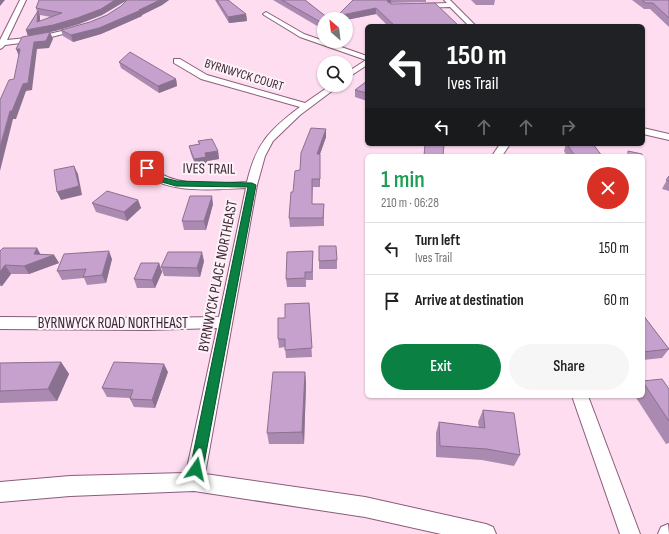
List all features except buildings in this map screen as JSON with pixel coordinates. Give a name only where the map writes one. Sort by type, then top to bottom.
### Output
[{"type":"street","points":[[1,45],[23,0]]},
{"type":"street","points":[[414,6],[449,2],[470,24]]},
{"type":"street","points":[[266,14],[298,33],[334,48],[365,57]]},
{"type":"street","points":[[1,45],[44,38],[83,27]]},
{"type":"street","name":"BYRNWYCK COURT","points":[[177,61],[204,77],[307,106]]},
{"type":"street","points":[[353,72],[365,63]]},
{"type":"street","name":"BYRNWYCK PLACE NORTHEAST","points":[[194,482],[252,185],[264,147],[271,137],[307,106],[326,92]]},
{"type":"street","points":[[645,131],[669,137]]},
{"type":"street","name":"IVES TRAIL","points":[[147,168],[157,178],[176,183],[252,185]]},
{"type":"street","name":"BYRNWYCK ROAD NORTHEAST","points":[[0,323],[148,324],[226,322]]},
{"type":"street","points":[[581,398],[630,534]]},
{"type":"street","points":[[0,492],[70,486],[194,482],[365,507],[486,534]]},
{"type":"route","points":[[147,168],[150,173],[157,178],[176,183],[198,185],[252,185],[196,469]]}]
